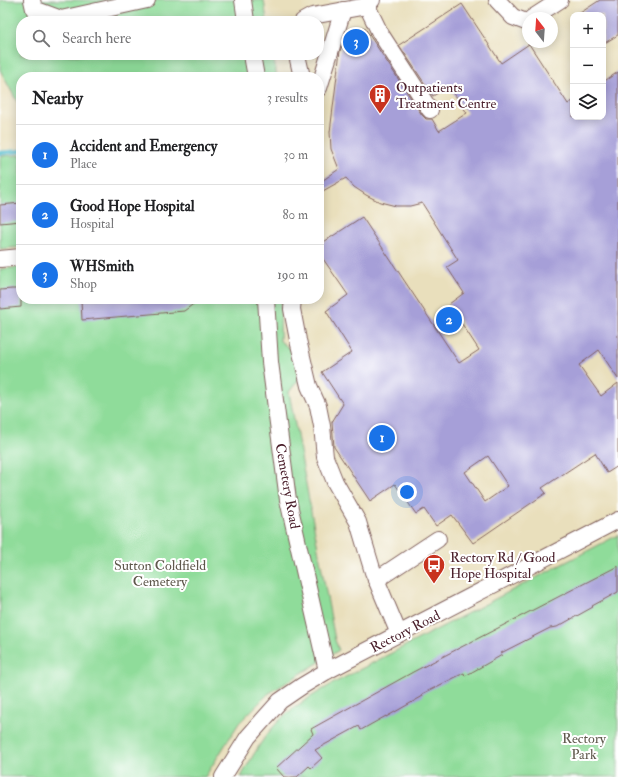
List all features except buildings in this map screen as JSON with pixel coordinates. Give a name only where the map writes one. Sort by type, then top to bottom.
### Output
[{"type":"street","points":[[32,0],[34,9],[53,16]]},
{"type":"street","points":[[75,16],[147,0]]},
{"type":"street","points":[[242,0],[245,16]]},
{"type":"street","points":[[497,0],[512,17],[522,21]]},
{"type":"street","points":[[541,12],[560,0]]},
{"type":"street","points":[[312,16],[369,3],[380,33],[430,110]]},
{"type":"street","points":[[324,72],[343,10]]},
{"type":"street","points":[[253,60],[255,72]]},
{"type":"street","points":[[298,60],[301,72]]},
{"type":"street","points":[[0,259],[16,257]]},
{"type":"street","name":"Cemetery Road","points":[[266,304],[270,362],[288,500],[327,671]]},
{"type":"street","points":[[292,304],[292,309],[298,340],[310,386],[318,406],[322,426],[325,457],[335,482],[358,522],[376,580],[399,634]]},
{"type":"street","name":"Rectory Road","points":[[222,777],[248,737],[280,701],[302,686],[327,671],[618,520]]},
{"type":"street","points":[[376,580],[438,539]]},
{"type":"green space","points":[[0,0],[264,0],[266,16],[16,16],[16,60],[274,60],[276,72],[16,72],[16,100],[0,70]]},
{"type":"green space","points":[[16,155],[16,247],[0,249],[0,156]]},
{"type":"green space","name":"Sutton Coldfield Cemetery","points":[[16,267],[16,304],[281,304],[280,341],[294,352],[299,379],[289,392],[335,640],[339,650],[268,694],[239,723],[205,777],[0,777],[0,269]]},
{"type":"green space","name":"Rectory Park","points":[[618,535],[618,777],[241,777],[265,737],[284,716],[308,698]]},
{"type":"waterway","points":[[0,153],[16,151]]},
{"type":"place","name":"WHSmith","points":[[356,42]]},
{"type":"place","name":"Outpatients Treatment Centre","points":[[380,114]]},
{"type":"place","name":"Good Hope Hospital","points":[[449,320]]},
{"type":"place","name":"Accident and Emergency","points":[[382,438]]},
{"type":"place","name":"Rectory Rd / Good Hope Hospital","points":[[434,584]]}]
